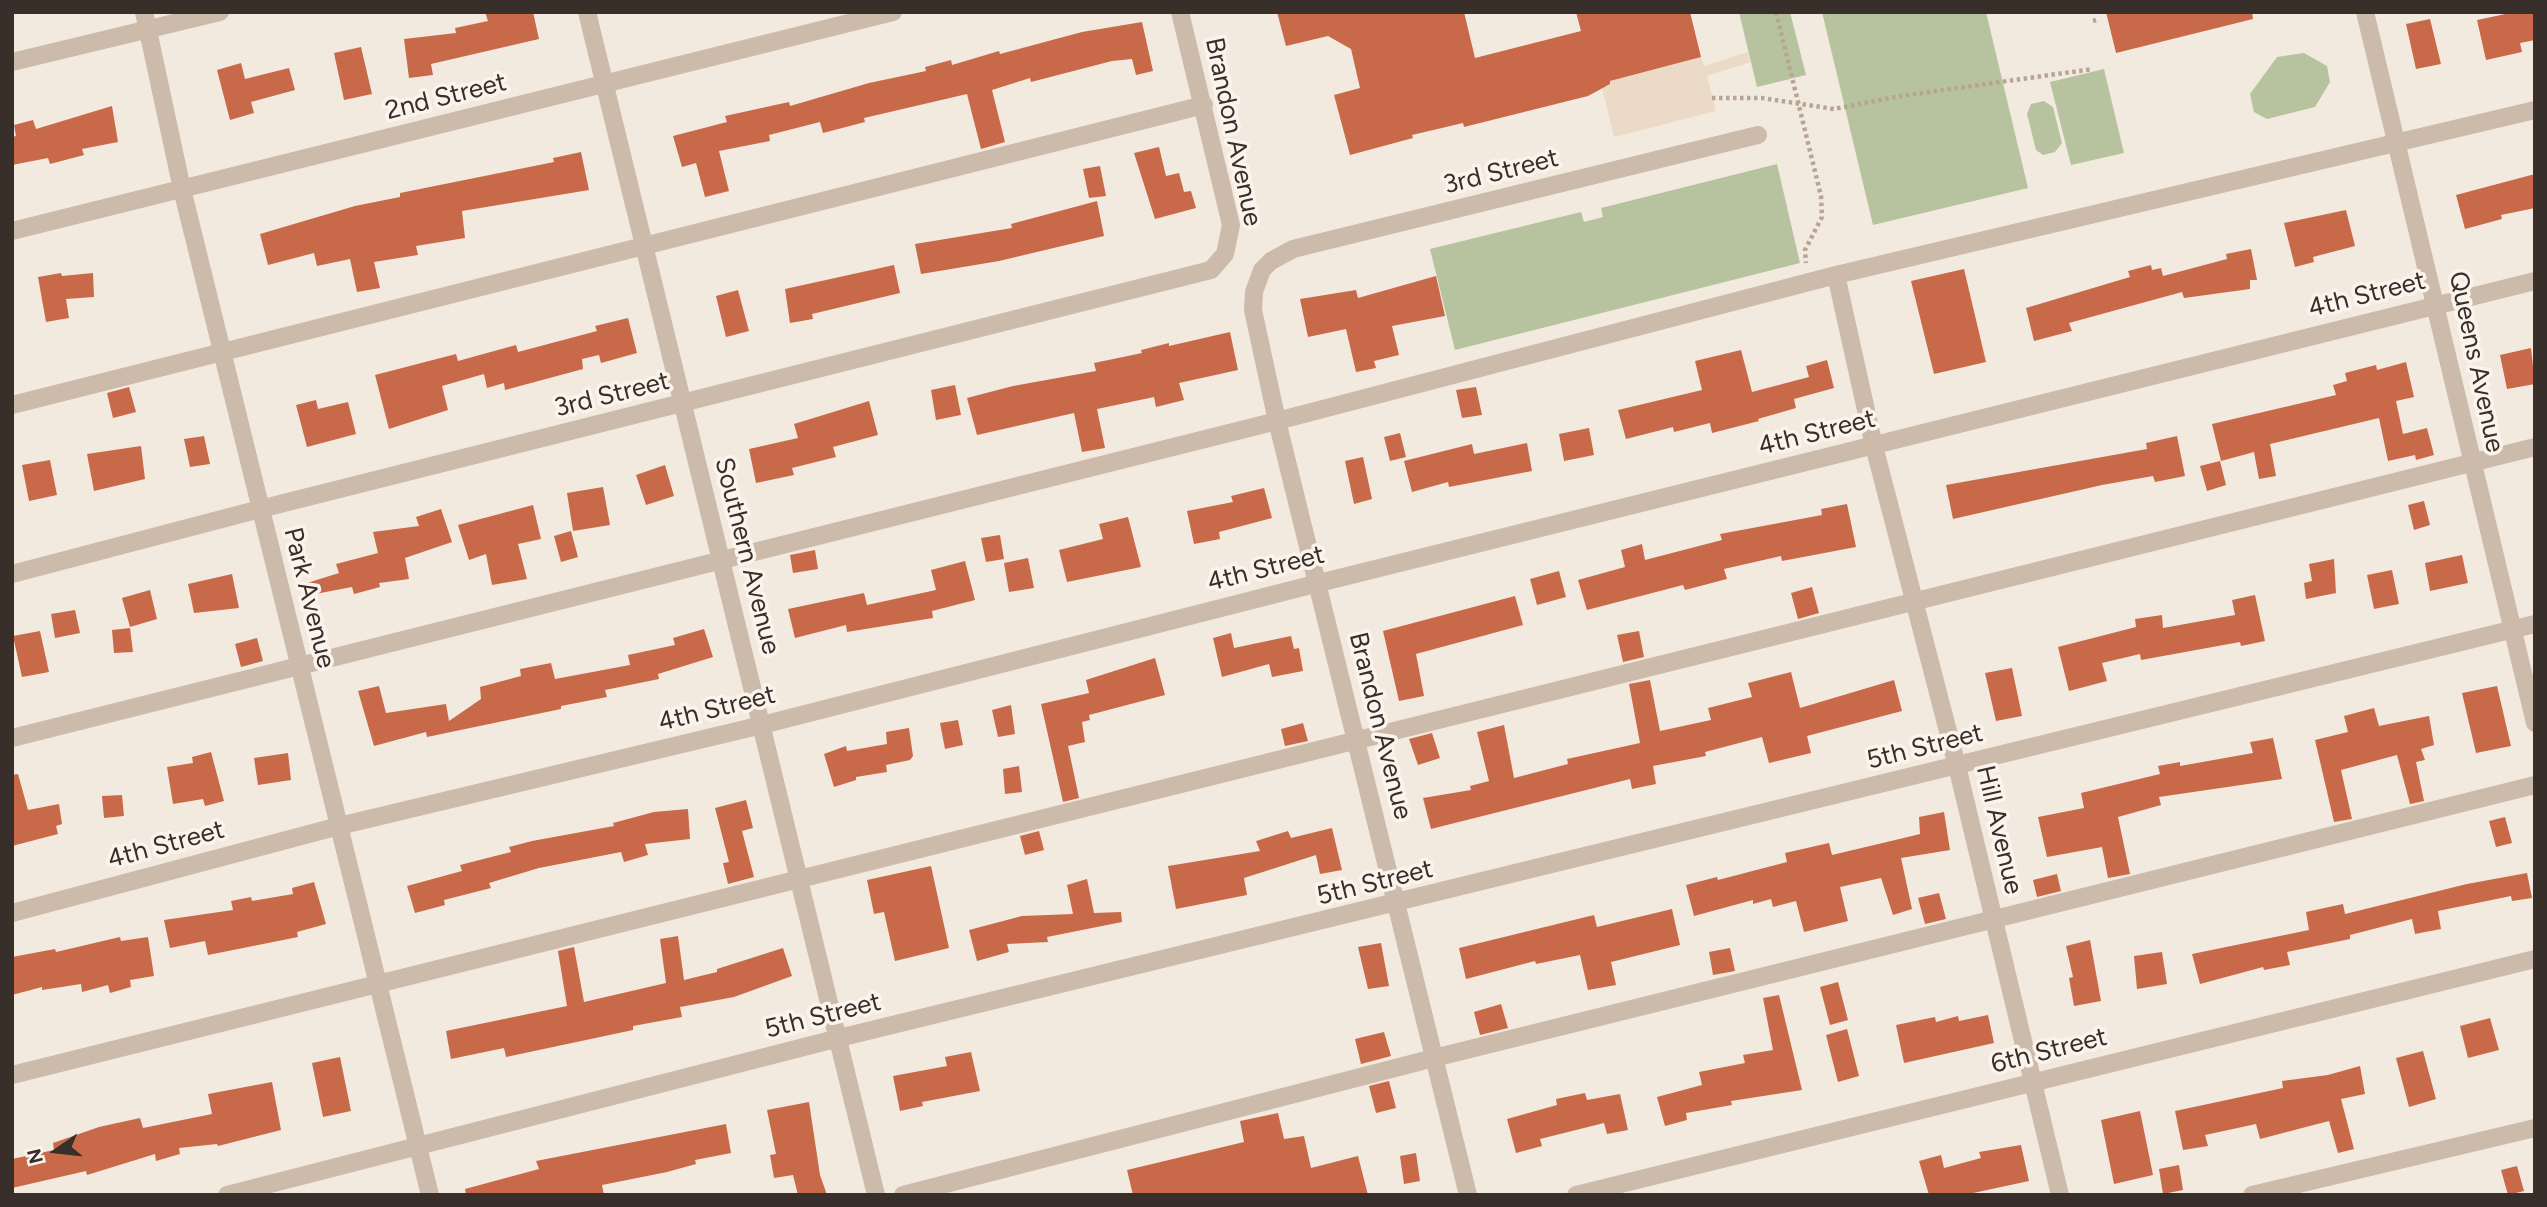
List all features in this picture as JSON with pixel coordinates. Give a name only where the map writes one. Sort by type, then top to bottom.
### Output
[{"type":"street","points":[[12,62],[146,21],[220,12]]},
{"type":"street","name":"Southern Avenue","points":[[587,12],[876,1195]]},
{"type":"street","name":"2nd Street","points":[[12,230],[893,12]]},
{"type":"street","name":"Queens Avenue","points":[[2365,12],[2438,304],[2471,463],[2535,723]]},
{"type":"street","name":"Brandon Avenue","points":[[1181,13],[1231,225],[1230,241],[1220,260]]},
{"type":"street","name":"Park Avenue","points":[[146,21],[182,189],[430,1195]]},
{"type":"street","points":[[12,405],[1204,105]]},
{"type":"street","points":[[12,738],[1277,421],[1836,275],[2535,110]]},
{"type":"street","name":"3rd Street","points":[[1262,270],[1271,261],[1293,249],[1758,135]]},
{"type":"street","name":"3rd Street","points":[[12,574],[260,509],[1200,275],[1220,260]]},
{"type":"street","name":"Brandon Avenue","points":[[1262,270],[1254,292],[1253,310],[1277,421],[1468,1195]]},
{"type":"street","name":"Hill Avenue","points":[[1836,275],[1874,446],[1957,766],[2060,1195]]},
{"type":"street","name":"4th Street","points":[[12,913],[339,826],[762,725],[1319,583],[2535,281]]},
{"type":"street","points":[[12,1075],[2535,447]]},
{"type":"street","name":"5th Street","points":[[228,1195],[839,1038],[1396,905],[2535,624]]},
{"type":"street","points":[[903,1195],[1434,1058],[2535,785]]},
{"type":"street","name":"6th Street","points":[[1576,1195],[2535,959]]},
{"type":"street","points":[[2252,1195],[2535,1128]]},
{"type":"path","points":[[1776,12],[1821,196],[1822,217],[1805,250],[1812,281]]},
{"type":"path","points":[[1712,98],[1762,98],[1798,105],[1850,107],[1900,96],[2093,69]]},
{"type":"green space","points":[[1739,12],[1790,12],[1806,75],[1757,87]]},
{"type":"green space","points":[[1822,12],[1986,12],[2028,188],[1873,225]]},
{"type":"green space","points":[[2304,53],[2327,66],[2330,82],[2315,107],[2267,119],[2254,112],[2250,94],[2277,57]]},
{"type":"green space","points":[[2104,69],[2124,153],[2071,165],[2050,82]]},
{"type":"green space","points":[[2044,101],[2053,107],[2062,143],[2055,152],[2043,155],[2036,150],[2027,114],[2031,104]]},
{"type":"green space","points":[[1777,164],[1800,263],[1455,350],[1430,249],[1581,212],[1584,222],[1603,217],[1601,208]]},
{"type":"shaded area","points":[[1748,52],[1751,62],[1707,76],[1716,111],[1614,137],[1602,88],[1610,85],[1610,81],[1701,57],[1704,66]]},
{"type":"building","points":[[485,12],[533,12],[539,39],[431,64],[433,75],[409,78],[404,39],[456,33],[455,28],[488,21]]},
{"type":"building","points":[[1277,12],[1464,12],[1475,58],[1581,31],[1576,12],[1690,12],[1701,57],[1610,81],[1610,84],[1588,96],[1464,127],[1463,123],[1412,135],[1413,138],[1350,155],[1334,95],[1360,88],[1351,49],[1328,36],[1286,46]]},
{"type":"building","points":[[2106,12],[2252,12],[2253,19],[2116,53]]},
{"type":"building","points":[[2515,12],[2535,12],[2535,40],[2520,43],[2522,52],[2486,60],[2477,20]]},
{"type":"building","points":[[2430,19],[2441,64],[2416,69],[2406,24]]},
{"type":"building","points":[[1142,22],[1153,71],[1136,75],[1132,59],[1112,61],[1031,82],[1030,78],[992,90],[1005,142],[981,149],[967,94],[864,118],[865,122],[823,133],[820,122],[769,135],[770,141],[719,151],[729,191],[705,197],[696,163],[682,167],[673,136],[727,122],[725,116],[789,102],[790,106],[869,83],[926,71],[925,67],[951,60],[952,65],[1082,32]]},
{"type":"building","points":[[361,47],[372,94],[344,100],[334,53]]},
{"type":"building","points":[[241,63],[245,79],[289,68],[295,90],[251,102],[254,113],[230,120],[217,70]]},
{"type":"building","points":[[112,106],[118,142],[82,149],[84,155],[50,164],[48,158],[12,165],[12,137],[16,136],[14,125],[33,120],[36,129]]},
{"type":"building","points":[[1159,147],[1166,176],[1179,173],[1184,192],[1191,191],[1196,208],[1155,219],[1134,153]]},
{"type":"building","points":[[581,152],[589,190],[462,211],[465,238],[416,246],[418,255],[374,262],[380,288],[357,292],[350,259],[317,266],[314,253],[268,265],[260,234],[355,206],[400,197],[400,193],[554,162],[553,158]]},
{"type":"building","points":[[1100,166],[1106,196],[1089,198],[1083,169]]},
{"type":"building","points":[[2535,174],[2535,208],[2501,215],[2502,219],[2465,229],[2456,195]]},
{"type":"building","points":[[1097,201],[1104,236],[999,261],[921,274],[915,244],[1012,228],[1011,224]]},
{"type":"building","points":[[2346,210],[2355,246],[2313,257],[2314,262],[2295,267],[2284,223]]},
{"type":"building","points":[[2251,249],[2257,280],[2250,280],[2250,289],[2184,298],[2182,292],[2069,323],[2072,331],[2034,341],[2026,308],[2130,277],[2128,271],[2151,265],[2152,270],[2161,268],[2163,276],[2227,259],[2226,254]]},
{"type":"building","points":[[894,265],[900,293],[812,314],[813,319],[790,323],[785,289]]},
{"type":"building","points":[[1964,269],[1986,362],[1934,374],[1911,281]]},
{"type":"building","points":[[61,273],[62,276],[93,273],[94,297],[66,299],[69,318],[46,322],[38,277]]},
{"type":"building","points":[[1436,276],[1445,316],[1392,326],[1399,355],[1374,361],[1376,368],[1356,372],[1346,329],[1308,337],[1300,299],[1356,290],[1358,298]]},
{"type":"building","points":[[738,290],[749,331],[726,337],[716,296]]},
{"type":"building","points":[[628,318],[637,353],[601,363],[599,355],[582,359],[583,369],[505,390],[504,383],[487,388],[484,374],[442,386],[448,410],[389,429],[375,375],[456,354],[458,361],[516,345],[518,352],[597,331],[595,326]]},
{"type":"building","points":[[1230,332],[1238,370],[1179,383],[1184,400],[1156,407],[1154,397],[1097,409],[1105,448],[1082,452],[1074,413],[977,435],[967,398],[1013,386],[1096,371],[1094,363],[1142,353],[1141,350],[1169,343],[1169,346]]},
{"type":"building","points":[[2531,348],[2535,384],[2507,389],[2500,355]]},
{"type":"building","points":[[1741,350],[1752,392],[1809,377],[1806,366],[1827,360],[1834,388],[1794,399],[1796,408],[1712,433],[1710,423],[1674,432],[1673,427],[1626,439],[1618,410],[1702,390],[1695,361]]},
{"type":"building","points":[[2406,362],[2414,397],[2396,401],[2403,434],[2427,428],[2434,455],[2416,460],[2415,455],[2388,461],[2379,418],[2270,444],[2276,476],[2259,479],[2254,452],[2221,461],[2212,424],[2336,395],[2333,385],[2347,381],[2345,373],[2376,365],[2377,370]]},
{"type":"building","points":[[955,385],[961,415],[936,420],[931,390]]},
{"type":"building","points":[[129,387],[136,412],[113,418],[107,393]]},
{"type":"building","points":[[1476,387],[1482,415],[1462,418],[1456,390]]},
{"type":"building","points":[[316,400],[318,409],[348,402],[356,434],[307,447],[296,405]]},
{"type":"building","points":[[869,401],[878,435],[833,447],[836,457],[792,468],[794,475],[756,483],[749,449],[798,438],[794,424]]},
{"type":"building","points":[[1589,428],[1594,455],[1564,461],[1559,434]]},
{"type":"building","points":[[1400,433],[1406,457],[1390,461],[1384,437]]},
{"type":"building","points":[[204,436],[210,464],[190,467],[184,439]]},
{"type":"building","points":[[2177,436],[2185,476],[2155,482],[2153,476],[2102,485],[1953,519],[1946,485],[2147,449],[2146,443]]},
{"type":"building","points":[[1527,443],[1532,471],[1449,487],[1448,482],[1412,492],[1404,461],[1472,444],[1474,454]]},
{"type":"building","points":[[141,446],[145,479],[94,491],[87,454]]},
{"type":"building","points":[[1363,457],[1372,499],[1354,504],[1345,461]]},
{"type":"building","points":[[50,460],[57,495],[29,501],[22,465]]},
{"type":"building","points":[[2220,461],[2226,485],[2207,491],[2200,466]]},
{"type":"building","points":[[665,465],[674,496],[646,505],[636,475]]},
{"type":"building","points":[[603,487],[610,525],[573,531],[567,493]]},
{"type":"building","points":[[1264,488],[1272,518],[1219,532],[1220,539],[1194,544],[1187,511],[1233,502],[1231,496]]},
{"type":"building","points":[[2424,501],[2430,525],[2414,530],[2408,505]]},
{"type":"building","points":[[1847,504],[1856,547],[1782,561],[1781,556],[1724,569],[1727,579],[1685,590],[1683,585],[1587,610],[1578,580],[1625,567],[1621,550],[1642,544],[1645,560],[1722,540],[1720,534],[1822,515],[1821,509]]},
{"type":"building","points":[[533,505],[541,539],[518,544],[527,579],[492,585],[486,554],[469,560],[458,525]]},
{"type":"building","points":[[441,509],[452,542],[405,558],[409,579],[379,583],[380,587],[354,594],[352,587],[310,595],[307,583],[339,573],[336,564],[378,553],[373,532],[419,526],[416,517]]},
{"type":"building","points":[[1128,517],[1141,567],[1067,582],[1059,550],[1103,539],[1099,524]]},
{"type":"building","points":[[571,531],[578,557],[561,562],[554,536]]},
{"type":"building","points":[[1000,535],[1004,559],[986,562],[981,538]]},
{"type":"building","points":[[815,550],[818,569],[793,573],[790,555]]},
{"type":"building","points":[[2462,555],[2468,583],[2430,591],[2425,563]]},
{"type":"building","points":[[1028,558],[1034,588],[1009,592],[1004,563]]},
{"type":"building","points":[[2334,559],[2336,593],[2306,599],[2304,583],[2312,581],[2309,564]]},
{"type":"building","points":[[965,561],[975,600],[932,611],[933,618],[847,632],[846,625],[795,638],[788,609],[864,593],[867,605],[936,590],[931,570]]},
{"type":"building","points":[[2392,570],[2399,604],[2374,609],[2367,575]]},
{"type":"building","points":[[1559,571],[1566,597],[1537,605],[1530,579]]},
{"type":"building","points":[[232,574],[239,608],[194,613],[188,584]]},
{"type":"building","points":[[1812,587],[1819,613],[1798,619],[1791,593]]},
{"type":"building","points":[[150,590],[157,619],[130,627],[122,598]]},
{"type":"building","points":[[2255,595],[2265,641],[2241,646],[2240,642],[2141,660],[2140,654],[2102,663],[2107,681],[2069,691],[2058,647],[2136,627],[2135,619],[2162,615],[2163,628],[2235,615],[2232,600]]},
{"type":"building","points":[[1515,596],[1523,625],[1416,654],[1424,696],[1399,701],[1383,631]]},
{"type":"building","points":[[75,610],[80,633],[55,638],[51,614]]},
{"type":"building","points":[[130,628],[133,652],[114,653],[112,630]]},
{"type":"building","points":[[704,629],[713,657],[658,674],[659,679],[605,690],[607,697],[561,706],[561,709],[427,737],[426,732],[374,746],[358,691],[379,686],[386,713],[446,704],[449,721],[481,699],[480,687],[521,676],[520,669],[551,663],[555,679],[630,665],[628,655],[675,645],[673,638]]},
{"type":"building","points":[[40,631],[49,672],[22,677],[13,636]]},
{"type":"building","points":[[1639,631],[1644,657],[1623,662],[1617,635]]},
{"type":"building","points":[[1231,633],[1234,648],[1291,636],[1294,649],[1299,648],[1303,671],[1272,677],[1269,664],[1222,677],[1213,638]]},
{"type":"building","points":[[257,638],[263,661],[241,667],[235,644]]},
{"type":"building","points":[[1155,658],[1165,695],[1089,715],[1090,720],[1082,722],[1085,742],[1068,746],[1079,798],[1063,802],[1041,704],[1089,693],[1086,680]]},
{"type":"building","points":[[2012,668],[2022,716],[1996,721],[1985,673]]},
{"type":"building","points":[[1791,672],[1800,708],[1894,680],[1902,711],[1807,736],[1811,753],[1769,763],[1762,737],[1705,752],[1706,756],[1653,766],[1656,784],[1632,789],[1630,779],[1431,829],[1423,798],[1471,790],[1470,786],[1489,781],[1477,732],[1504,725],[1514,778],[1568,764],[1567,759],[1640,743],[1629,684],[1650,680],[1660,731],[1711,720],[1708,708],[1752,697],[1748,683]]},
{"type":"building","points":[[2497,686],[2511,746],[2476,753],[2462,693]]},
{"type":"building","points":[[1011,705],[1015,734],[998,737],[992,710]]},
{"type":"building","points":[[2374,708],[2379,726],[2429,716],[2434,745],[2421,749],[2425,760],[2416,762],[2424,801],[2410,804],[2397,755],[2341,770],[2352,819],[2334,822],[2315,740],[2348,732],[2344,716]]},
{"type":"building","points":[[958,720],[963,745],[945,749],[940,723]]},
{"type":"building","points":[[1303,723],[1308,741],[1285,746],[1281,729]]},
{"type":"building","points":[[909,728],[913,756],[910,760],[886,765],[887,772],[856,777],[856,780],[834,787],[824,754],[846,746],[847,751],[887,744],[886,732]]},
{"type":"building","points":[[1432,733],[1440,758],[1418,765],[1409,739]]},
{"type":"building","points":[[2273,738],[2282,779],[2159,797],[2161,805],[2118,817],[2130,874],[2108,878],[2102,847],[2047,857],[2038,817],[2084,808],[2081,793],[2160,774],[2158,766],[2180,762],[2180,766],[2253,753],[2250,742]]},
{"type":"building","points":[[211,752],[224,801],[205,806],[203,799],[173,804],[167,767],[193,763],[192,757]]},
{"type":"building","points":[[288,753],[291,780],[258,785],[254,758]]},
{"type":"building","points":[[1019,766],[1022,792],[1005,794],[1003,769]]},
{"type":"building","points":[[18,774],[28,810],[59,804],[62,824],[56,826],[58,834],[12,846],[12,775]]},
{"type":"building","points":[[122,795],[124,816],[104,818],[102,796]]},
{"type":"building","points":[[746,800],[753,828],[742,831],[754,877],[728,884],[723,863],[729,862],[715,808]]},
{"type":"building","points":[[688,809],[690,839],[645,844],[648,855],[624,862],[621,852],[539,868],[489,883],[491,888],[444,900],[445,905],[415,913],[407,886],[462,871],[460,865],[511,852],[509,847],[532,841],[614,826],[613,823],[654,812]]},
{"type":"building","points":[[1944,812],[1950,850],[1901,858],[1912,909],[1893,915],[1881,878],[1840,887],[1848,921],[1804,932],[1796,901],[1773,907],[1771,899],[1753,904],[1753,900],[1694,916],[1686,885],[1717,877],[1718,880],[1787,862],[1785,853],[1829,843],[1832,855],[1920,834],[1919,817]]},
{"type":"building","points":[[2505,817],[2512,843],[2496,847],[2489,821]]},
{"type":"building","points":[[1332,828],[1342,870],[1320,874],[1316,855],[1244,878],[1247,895],[1176,909],[1168,866],[1260,851],[1256,841],[1288,831],[1291,838]]},
{"type":"building","points":[[1039,831],[1044,850],[1025,855],[1020,836]]},
{"type":"building","points":[[931,866],[949,948],[895,961],[884,912],[874,914],[867,880]]},
{"type":"building","points":[[2527,873],[2532,898],[2512,901],[2511,896],[2438,911],[2441,929],[2415,934],[2412,919],[2350,935],[2350,939],[2287,952],[2290,965],[2264,970],[2263,967],[2200,984],[2192,954],[2309,930],[2306,912],[2343,904],[2345,914],[2467,884]]},
{"type":"building","points":[[2057,874],[2061,891],[2037,897],[2033,880]]},
{"type":"building","points":[[1087,879],[1094,913],[1121,912],[1122,922],[1047,937],[1048,942],[1007,944],[1009,952],[977,961],[969,930],[1022,916],[1073,914],[1067,885]]},
{"type":"building","points":[[314,882],[326,924],[297,932],[298,937],[208,955],[205,941],[170,948],[164,920],[233,910],[231,901],[251,897],[252,901],[293,894],[292,888]]},
{"type":"building","points":[[1939,893],[1946,919],[1925,924],[1918,898]]},
{"type":"building","points":[[1672,909],[1680,945],[1611,962],[1616,985],[1588,990],[1580,955],[1536,964],[1535,961],[1466,979],[1459,948],[1594,915],[1597,927]]},
{"type":"building","points":[[678,936],[684,980],[717,972],[717,969],[783,948],[792,976],[734,997],[680,1007],[682,1017],[633,1026],[633,1030],[506,1057],[504,1048],[451,1059],[446,1031],[567,1006],[558,951],[574,947],[584,1002],[666,983],[660,939]]},
{"type":"building","points":[[120,937],[121,941],[148,937],[154,976],[130,980],[131,987],[110,993],[108,985],[82,992],[81,984],[42,990],[42,987],[12,995],[12,957],[55,949],[56,952]]},
{"type":"building","points":[[2090,940],[2101,1001],[2074,1006],[2069,978],[2073,977],[2066,946]]},
{"type":"building","points":[[1381,943],[1389,986],[1368,989],[1358,947]]},
{"type":"building","points":[[1730,948],[1735,971],[1713,975],[1709,952]]},
{"type":"building","points":[[2162,952],[2167,984],[2137,989],[2134,956]]},
{"type":"building","points":[[1838,982],[1848,1020],[1830,1025],[1820,987]]},
{"type":"building","points":[[1779,995],[1802,1090],[1731,1101],[1732,1105],[1686,1113],[1687,1120],[1665,1126],[1657,1097],[1702,1085],[1699,1072],[1745,1063],[1743,1055],[1773,1050],[1763,998]]},
{"type":"building","points":[[1501,1004],[1508,1028],[1480,1035],[1474,1012]]},
{"type":"building","points":[[1988,1015],[1994,1043],[1904,1063],[1896,1025],[1935,1017],[1936,1022],[1958,1016],[1959,1021]]},
{"type":"building","points":[[2490,1018],[2499,1050],[2468,1058],[2460,1026]]},
{"type":"building","points":[[1847,1029],[1859,1076],[1838,1082],[1826,1035]]},
{"type":"building","points":[[1384,1032],[1391,1056],[1361,1064],[1355,1039]]},
{"type":"building","points":[[2423,1051],[2436,1099],[2409,1107],[2396,1058]]},
{"type":"building","points":[[971,1052],[980,1091],[922,1102],[923,1106],[900,1111],[893,1076],[947,1066],[945,1057]]},
{"type":"building","points":[[340,1057],[351,1111],[323,1117],[312,1063]]},
{"type":"building","points":[[2360,1066],[2365,1094],[2341,1099],[2354,1149],[2338,1153],[2329,1121],[2260,1139],[2256,1124],[2205,1135],[2208,1146],[2183,1150],[2175,1111],[2283,1088],[2282,1081],[2328,1075]]},
{"type":"building","points":[[1389,1081],[1396,1108],[1376,1113],[1369,1086]]},
{"type":"building","points":[[272,1082],[281,1130],[218,1146],[179,1148],[180,1154],[156,1161],[155,1154],[87,1175],[86,1171],[12,1188],[12,1159],[54,1150],[53,1143],[99,1127],[140,1118],[143,1128],[212,1114],[208,1094]]},
{"type":"building","points":[[1585,1093],[1587,1100],[1620,1094],[1628,1130],[1607,1134],[1604,1123],[1540,1139],[1542,1146],[1516,1153],[1507,1119],[1557,1105],[1556,1099]]},
{"type":"building","points":[[809,1102],[820,1175],[827,1195],[798,1195],[793,1175],[774,1178],[770,1155],[776,1154],[767,1110]]},
{"type":"building","points":[[2140,1111],[2153,1175],[2114,1184],[2101,1120]]},
{"type":"building","points":[[1278,1113],[1284,1139],[1304,1136],[1311,1168],[1358,1156],[1368,1195],[1133,1195],[1127,1170],[1244,1142],[1240,1121]]},
{"type":"building","points":[[726,1124],[731,1153],[695,1160],[696,1164],[667,1172],[602,1185],[604,1195],[466,1195],[465,1189],[539,1169],[536,1161]]},
{"type":"building","points":[[2021,1145],[2029,1181],[1964,1195],[1929,1195],[1919,1161],[1941,1155],[1944,1168],[1981,1158],[1979,1152]]},
{"type":"building","points":[[1416,1153],[1420,1181],[1404,1184],[1400,1156]]},
{"type":"building","points":[[2179,1165],[2183,1190],[2163,1194],[2159,1169]]},
{"type":"building","points":[[2517,1166],[2524,1191],[2508,1195],[2501,1170]]}]
